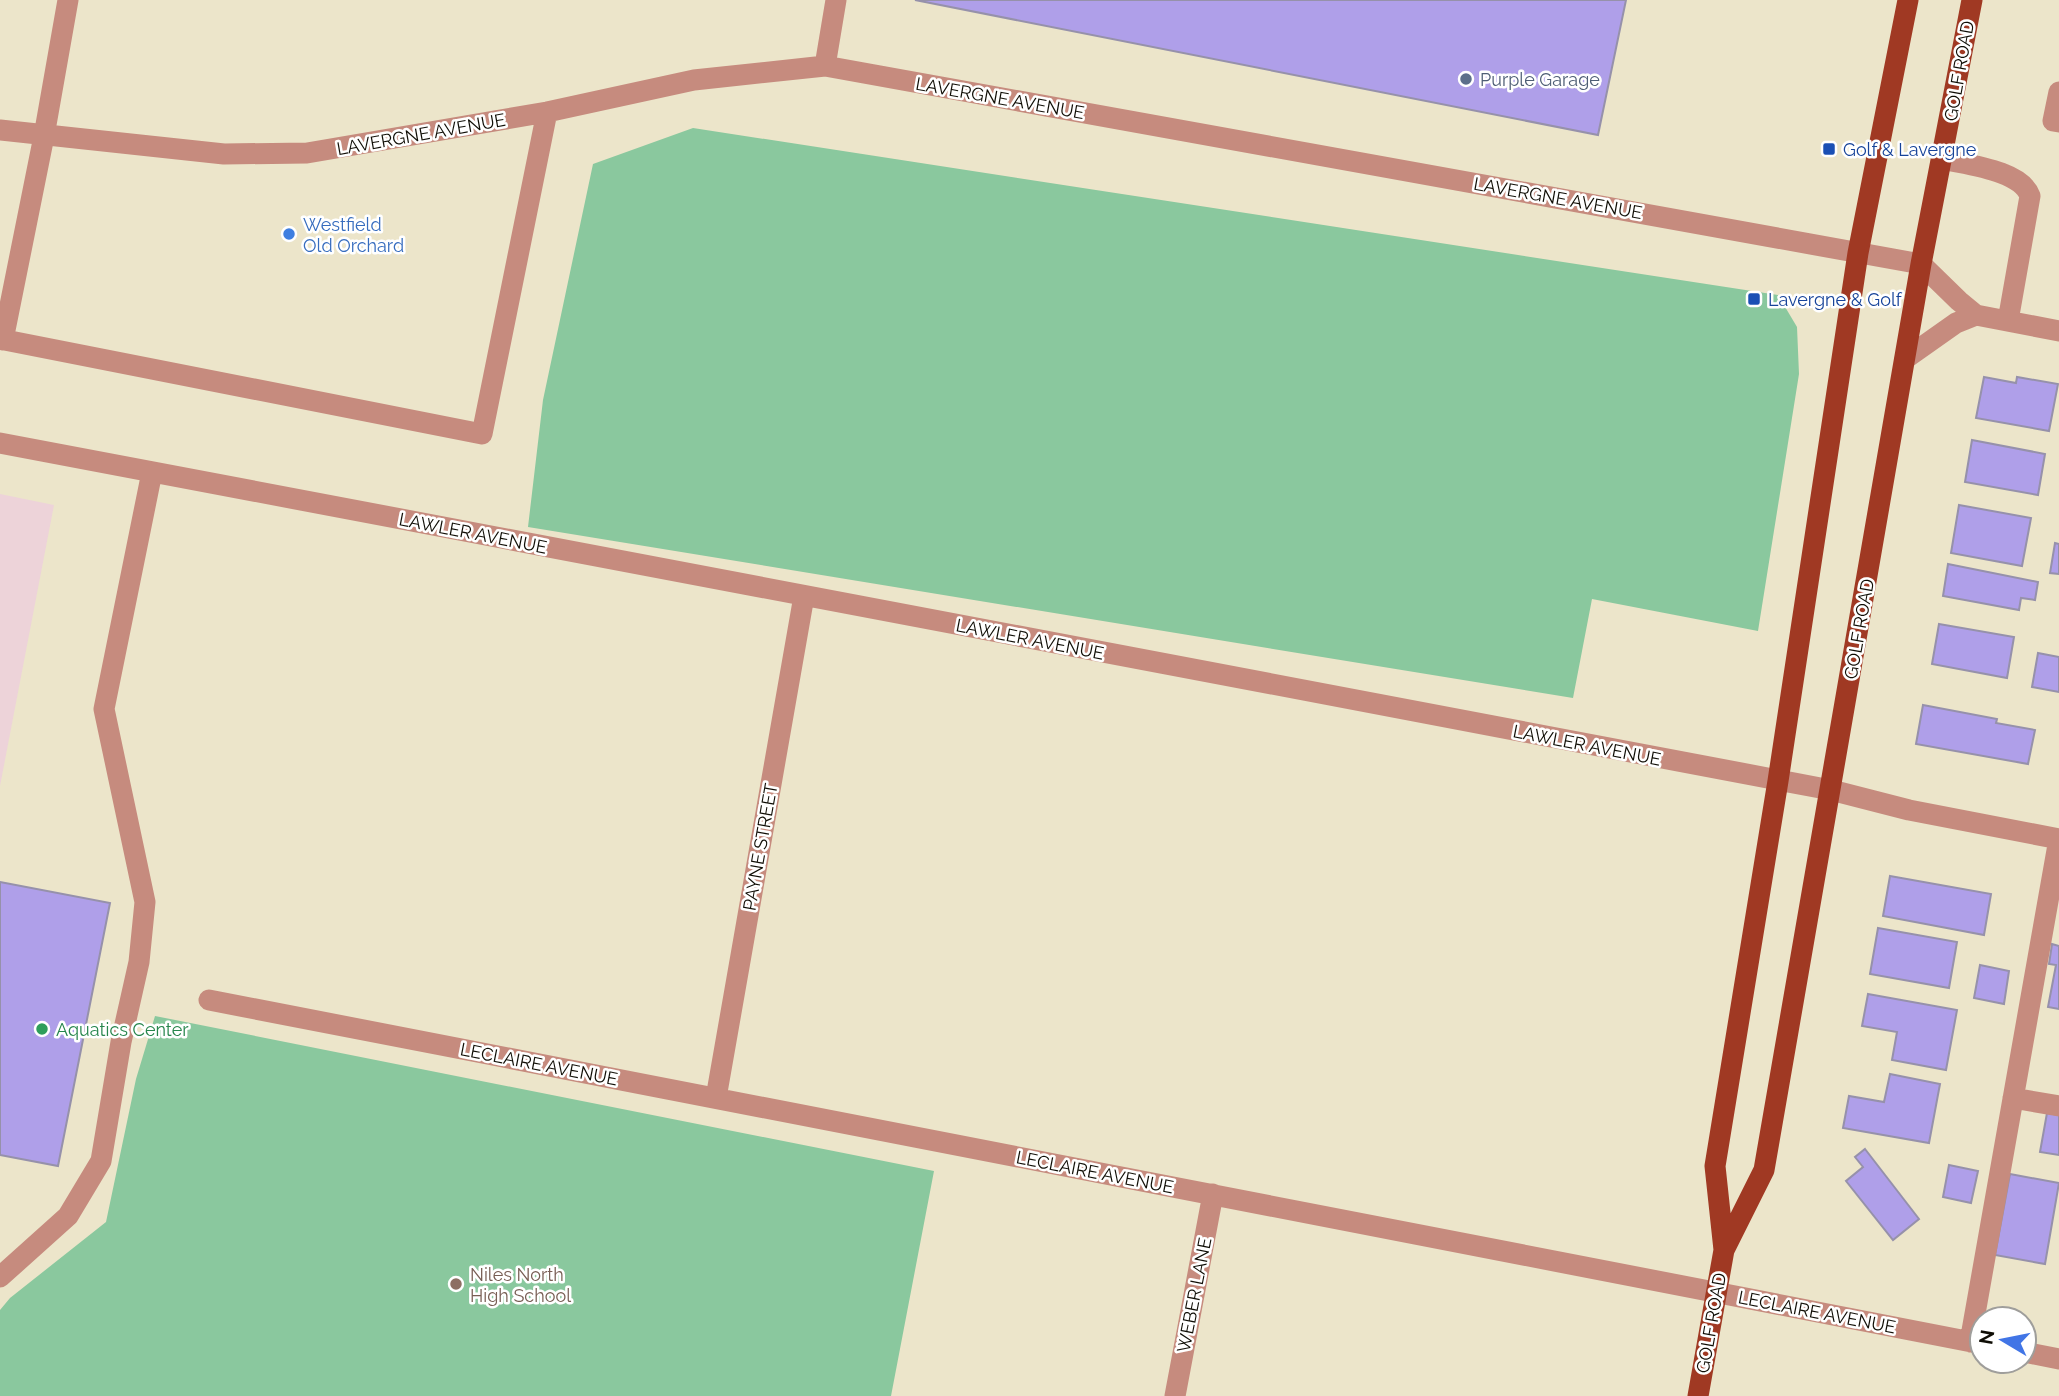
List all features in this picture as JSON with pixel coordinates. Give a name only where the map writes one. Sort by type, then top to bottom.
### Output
[{"type":"main road","name":"GOLF ROAD","points":[[1698,1396],[1724,1250],[1715,1167],[1778,781],[1858,253],[1908,0]]},
{"type":"main road","name":"GOLF ROAD","points":[[1724,1250],[1764,1170],[1921,264],[1972,0]]},
{"type":"street","points":[[68,0],[44,136],[1,339],[482,434],[547,112]]},
{"type":"street","points":[[825,66],[836,0]]},
{"type":"street","name":"LAVERGNE AVENUE","points":[[0,130],[224,154],[307,153],[547,112],[694,80],[825,66],[1921,264]]},
{"type":"street","points":[[2059,92],[2053,121],[2059,122]]},
{"type":"street","points":[[1942,159],[2012,177],[2028,189],[2030,196],[2008,321]]},
{"type":"street","points":[[1921,264],[1976,315],[2059,331]]},
{"type":"street","points":[[1905,359],[1956,323],[1976,315]]},
{"type":"street","name":"LAWLER AVENUE","points":[[0,443],[1831,790],[1909,810],[2059,839]]},
{"type":"street","points":[[0,1277],[68,1216],[101,1161],[121,1042],[139,962],[145,902],[104,709],[152,472]]},
{"type":"street","name":"PAYNE STREET","points":[[716,1098],[804,596]]},
{"type":"street","points":[[1982,1305],[2014,1097],[2059,839]]},
{"type":"street","name":"LECLAIRE AVENUE","points":[[209,1000],[1968,1341]]},
{"type":"street","points":[[2014,1097],[2059,1106]]},
{"type":"street","name":"WEBER LANE","points":[[1175,1396],[1213,1195]]},
{"type":"street","points":[[2038,1355],[2059,1359]]},
{"type":"shaded area","points":[[0,494],[54,505],[0,786]]},
{"type":"green space","points":[[693,128],[1778,295],[1797,327],[1799,374],[1758,631],[1592,599],[1573,698],[528,527],[543,400],[593,164]]},
{"type":"green space","name":"Niles North High School","points":[[155,1016],[934,1171],[891,1396],[0,1396],[0,1310],[10,1298],[106,1222],[136,1079]]},
{"type":"building","name":"Purple Garage","points":[[915,0],[1626,0],[1598,135]]},
{"type":"building","points":[[1984,377],[2016,383],[2017,377],[2058,384],[2049,431],[1976,418]]},
{"type":"building","points":[[1972,440],[2045,454],[2038,495],[1965,482]]},
{"type":"building","points":[[1959,505],[2031,518],[2022,566],[1951,553]]},
{"type":"building","points":[[2055,543],[2059,544],[2059,574],[2050,573]]},
{"type":"building","points":[[1948,564],[2038,582],[2035,600],[2021,598],[2019,610],[1943,596]]},
{"type":"building","points":[[1939,624],[2014,637],[2007,678],[1932,664]]},
{"type":"building","points":[[2038,653],[2059,657],[2059,692],[2032,687]]},
{"type":"building","points":[[1923,705],[1997,719],[1996,723],[2035,730],[2028,764],[1916,744]]},
{"type":"building","points":[[1890,876],[1991,894],[1984,935],[1883,916]]},
{"type":"building","name":"Aquatics Center","points":[[0,882],[110,903],[58,1166],[0,1155]]},
{"type":"building","points":[[1878,928],[1957,942],[1949,988],[1870,974]]},
{"type":"building","points":[[2052,944],[2059,946],[2059,1009],[2048,1007],[2056,965],[2049,964]]},
{"type":"building","points":[[1980,965],[2009,971],[2004,1004],[1974,998]]},
{"type":"building","points":[[1868,994],[1957,1010],[1946,1070],[1892,1060],[1897,1032],[1862,1026]]},
{"type":"building","points":[[1890,1074],[1940,1084],[1929,1143],[1843,1128],[1849,1096],[1884,1102]]},
{"type":"building","points":[[2047,1113],[2059,1115],[2059,1155],[2040,1152]]},
{"type":"building","points":[[1865,1149],[1919,1219],[1893,1240],[1846,1181],[1863,1167],[1855,1157]]},
{"type":"building","points":[[1949,1165],[1978,1171],[1971,1203],[1943,1197]]},
{"type":"building","points":[[2010,1174],[2059,1183],[2045,1264],[1995,1255]]},
{"type":"place","name":"Purple Garage","points":[[1466,79]]},
{"type":"place","name":"Golf & Lavergne","points":[[1829,149]]},
{"type":"place","name":"Westfield Old Orchard","points":[[289,234]]},
{"type":"place","name":"Lavergne & Golf","points":[[1754,299]]},
{"type":"place","name":"Aquatics Center","points":[[42,1029]]},
{"type":"place","name":"Niles North High School","points":[[456,1284]]}]
